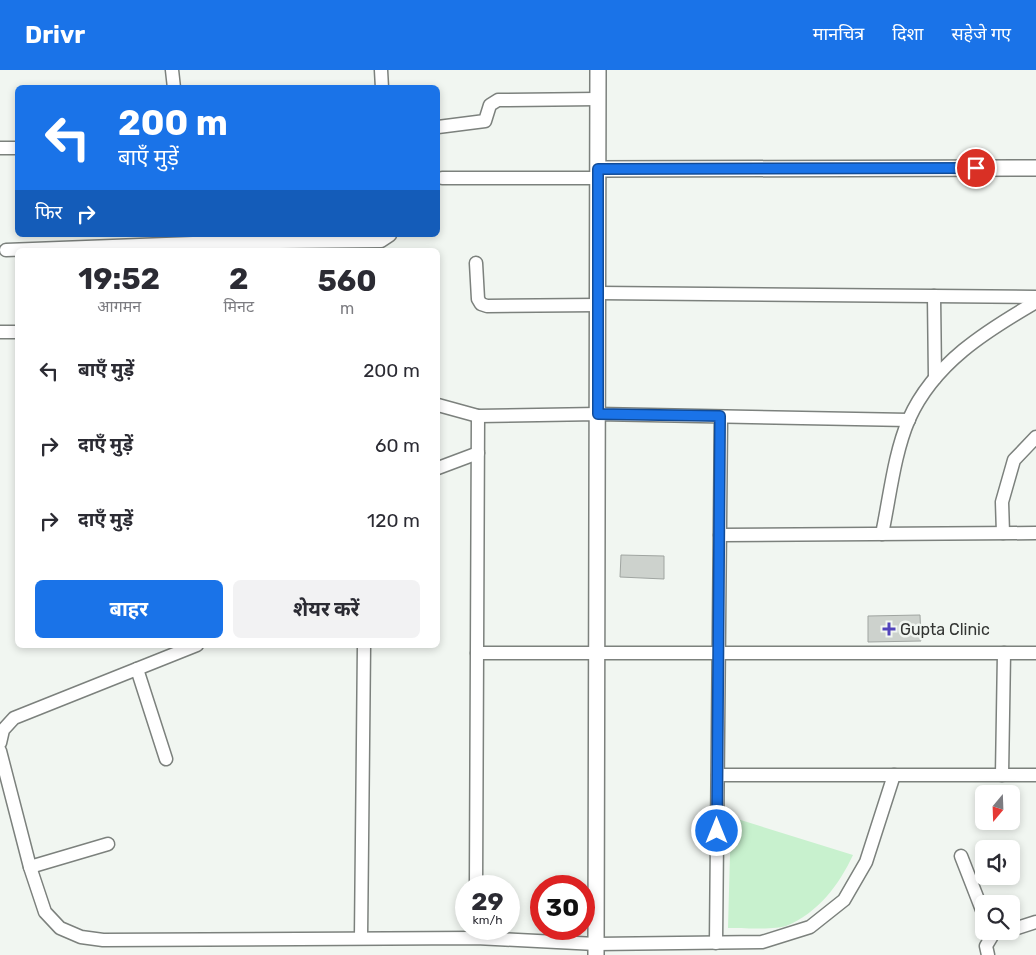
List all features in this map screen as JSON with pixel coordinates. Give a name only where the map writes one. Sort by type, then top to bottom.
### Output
[{"type":"street","points":[[172,70],[174,85]]},
{"type":"street","points":[[381,70],[382,85]]},
{"type":"street","points":[[596,950],[598,70]]},
{"type":"street","points":[[440,127],[485,121],[490,105],[498,100],[598,99]]},
{"type":"street","points":[[0,148],[15,148]]},
{"type":"street","points":[[442,178],[599,173],[1036,168]]},
{"type":"street","points":[[53,248],[193,242],[381,241],[387,237]]},
{"type":"street","points":[[6,250],[15,250]]},
{"type":"street","points":[[476,264],[478,299],[481,304],[487,306],[598,299],[1036,297]]},
{"type":"street","points":[[934,296],[935,378]]},
{"type":"street","points":[[882,534],[896,461],[909,420],[924,392],[960,352],[993,327],[1036,302]]},
{"type":"street","points":[[0,332],[15,332]]},
{"type":"street","points":[[440,406],[478,416],[598,414],[909,420]]},
{"type":"street","points":[[476,875],[478,416]]},
{"type":"street","points":[[716,943],[720,416]]},
{"type":"street","points":[[1002,533],[1002,502],[1014,460],[1036,437]]},
{"type":"street","points":[[440,467],[478,453]]},
{"type":"street","points":[[720,535],[1036,533]]},
{"type":"street","points":[[0,743],[3,730],[14,718],[190,648]]},
{"type":"street","points":[[361,938],[364,648]]},
{"type":"street","points":[[477,653],[1036,653]]},
{"type":"street","points":[[1002,775],[1004,653]]},
{"type":"street","points":[[137,669],[166,759]]},
{"type":"street","points":[[0,751],[30,867],[45,912],[60,928],[81,937],[103,940],[361,938],[455,934]]},
{"type":"street","points":[[718,775],[1036,775]]},
{"type":"street","points":[[520,939],[596,950],[762,942],[810,927],[844,900],[866,862],[894,775]]},
{"type":"street","points":[[30,867],[108,844]]},
{"type":"street","points":[[961,856],[976,895]]},
{"type":"street","points":[[1020,927],[1036,922]]},
{"type":"street","points":[[988,940],[986,946],[988,955]]},
{"type":"green space","points":[[731,817],[853,855],[834,887],[818,906],[808,914],[786,926],[774,928],[728,928]]},
{"type":"building","points":[[621,555],[664,556],[664,579],[620,577]]},
{"type":"building","points":[[920,615],[921,641],[868,642],[868,616]]},
{"type":"place","name":"Gupta Clinic","points":[[889,629]]},
{"type":"route","points":[[717,831],[720,416],[598,414],[598,169],[976,168]]}]
